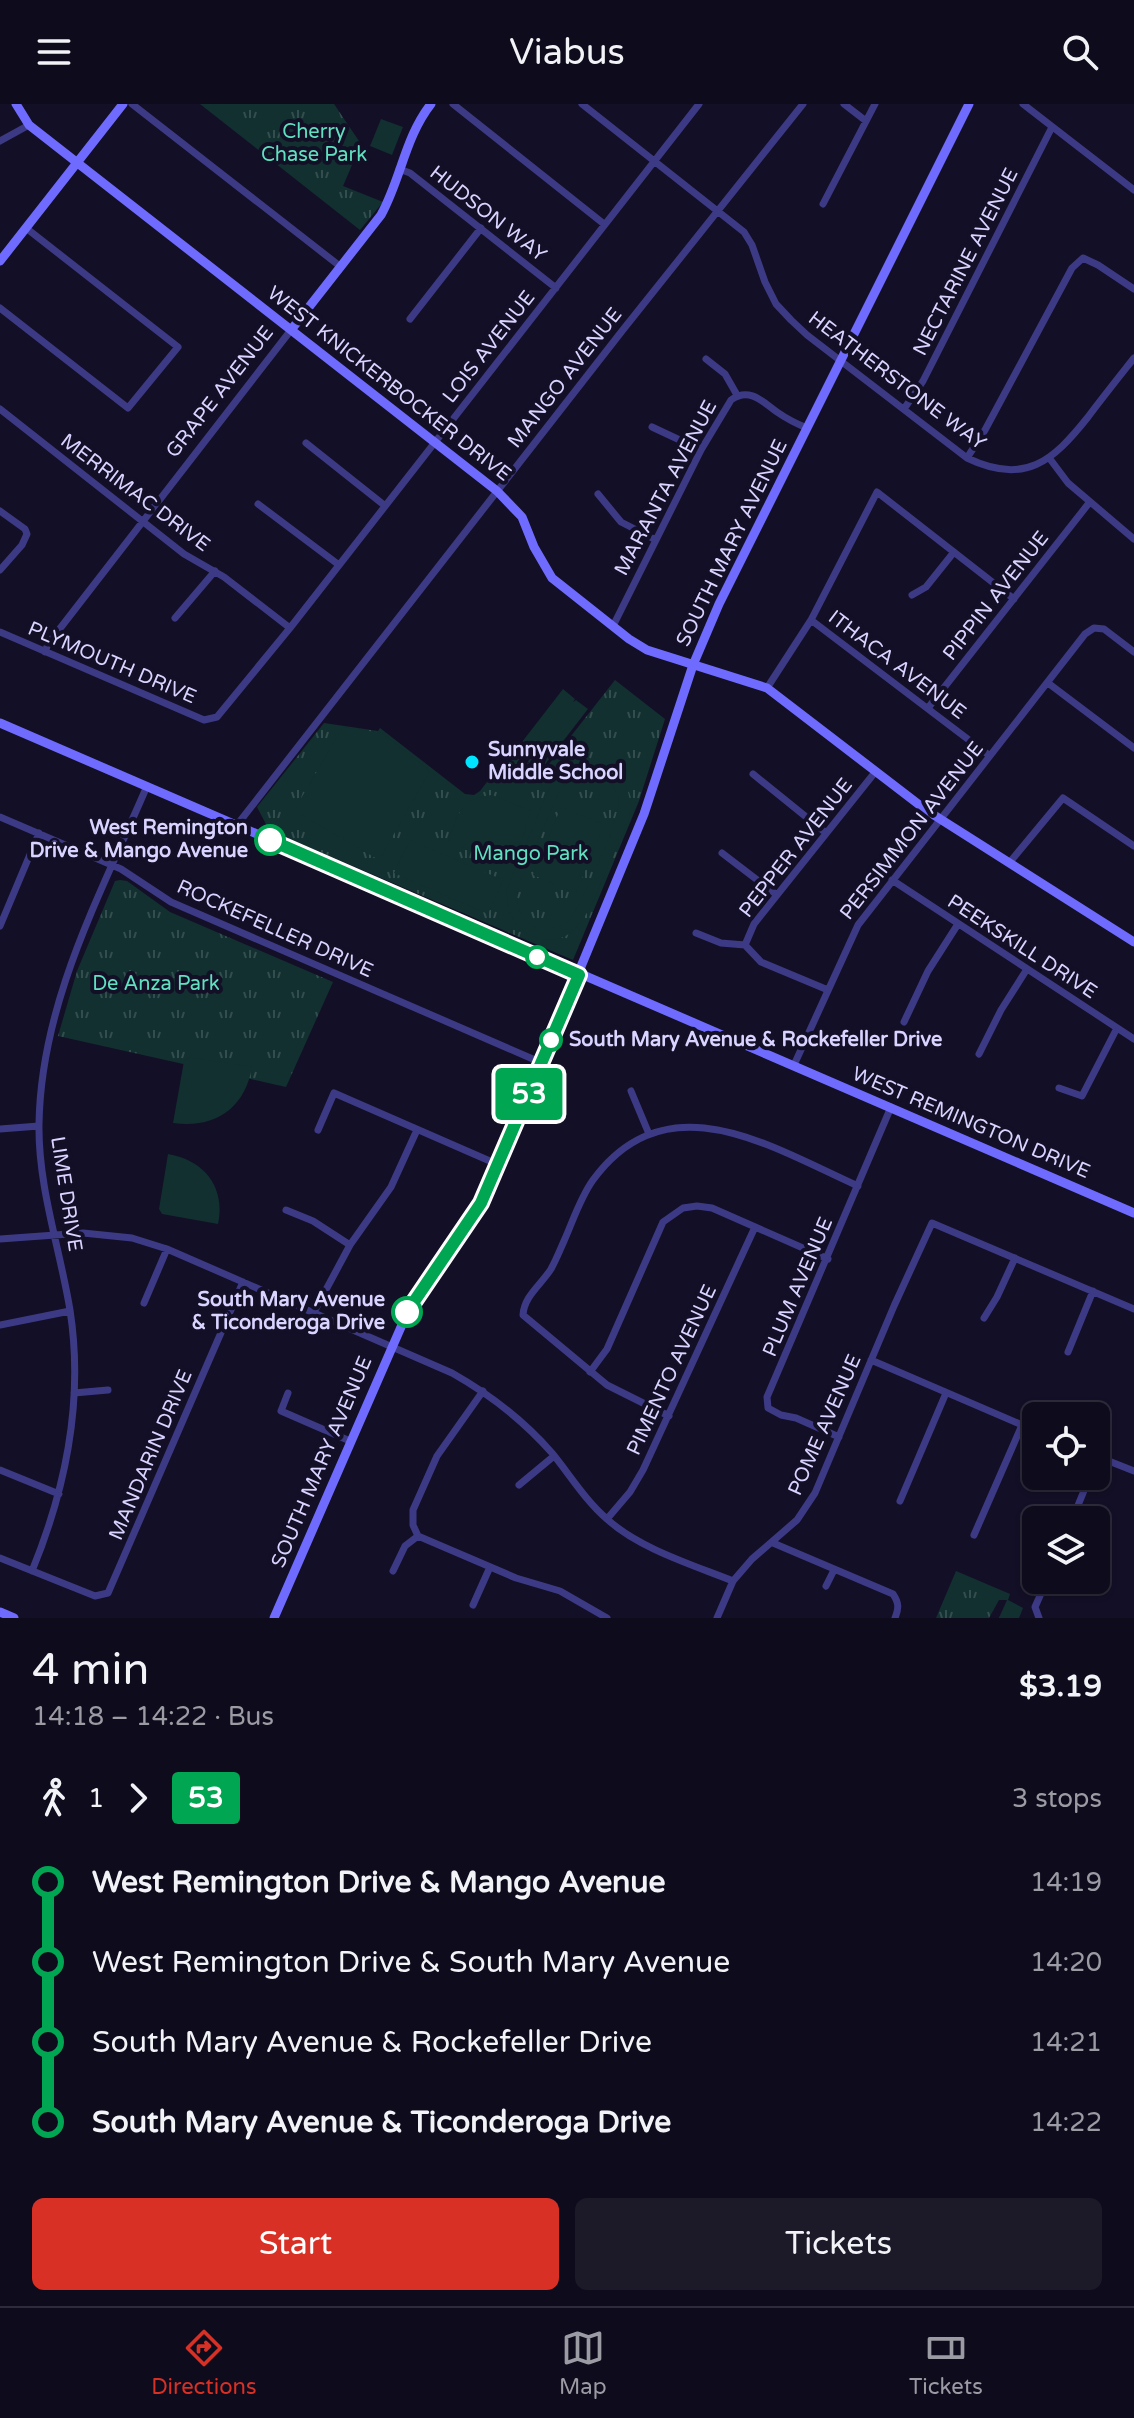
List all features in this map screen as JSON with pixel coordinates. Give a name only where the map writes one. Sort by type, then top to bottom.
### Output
[{"type":"street","name":"WEST KNICKERBOCKER DRIVE","points":[[16,104],[29,125],[497,491],[522,517],[534,547],[552,578],[613,626],[647,650],[767,688],[940,818],[1134,942]]},
{"type":"street","points":[[0,261],[123,104]]},
{"type":"street","points":[[132,104],[341,267]]},
{"type":"street","name":"GRAPE AVENUE","points":[[45,652],[48,644],[381,215],[390,199],[417,124],[431,104]]},
{"type":"street","points":[[453,104],[604,224]]},
{"type":"street","name":"HEATHERSTONE WAY","points":[[582,104],[744,232],[776,304],[807,335],[967,458],[984,467],[1001,470],[1030,466],[1050,459]]},
{"type":"street","name":"LOIS AVENUE","points":[[211,720],[217,717],[290,628],[699,104]]},
{"type":"street","name":"MANGO AVENUE","points":[[237,825],[803,104]]},
{"type":"street","points":[[844,104],[866,121]]},
{"type":"street","points":[[823,204],[875,104]]},
{"type":"street","name":"SOUTH MARY AVENUE","points":[[274,1618],[408,1311],[481,1203],[499,1165],[644,814],[693,665],[733,574],[969,104]]},
{"type":"street","points":[[1023,104],[1134,190]]},
{"type":"street","points":[[0,141],[29,125]]},
{"type":"street","name":"NECTARINE AVENUE","points":[[904,409],[923,381],[1052,127]]},
{"type":"street","name":"HUDSON WAY","points":[[399,169],[410,173],[556,288]]},
{"type":"street","points":[[0,308],[128,408],[178,347],[26,228]]},
{"type":"street","points":[[410,319],[481,228]]},
{"type":"street","points":[[967,458],[1072,268],[1083,258],[1134,289]]},
{"type":"street","points":[[1134,358],[1065,446],[1050,459],[1068,483],[1134,539]]},
{"type":"street","points":[[706,359],[725,374],[737,395]]},
{"type":"street","name":"MARANTA AVENUE","points":[[613,626],[724,407],[737,395],[758,397],[780,414],[807,428]]},
{"type":"street","name":"MERRIMAC DRIVE","points":[[0,409],[184,554],[215,571],[290,628]]},
{"type":"street","points":[[652,427],[701,450]]},
{"type":"street","points":[[306,443],[384,505]]},
{"type":"street","points":[[811,620],[877,492],[1014,599]]},
{"type":"street","points":[[598,494],[621,522],[656,540]]},
{"type":"street","name":"PIPPIN AVENUE","points":[[928,708],[1089,503]]},
{"type":"street","points":[[258,504],[339,565]]},
{"type":"street","points":[[0,511],[25,529],[27,534],[22,545],[0,570]]},
{"type":"street","points":[[912,595],[926,587],[954,552]]},
{"type":"street","points":[[175,618],[215,571]]},
{"type":"street","name":"ITHACA AVENUE","points":[[767,688],[811,620],[990,756]]},
{"type":"street","name":"PERSIMMON AVENUE","points":[[794,1065],[858,925],[1085,634],[1094,628],[1104,629],[1134,652]]},
{"type":"street","name":"PLYMOUTH DRIVE","points":[[0,632],[204,720],[211,720]]},
{"type":"street","points":[[1048,683],[1134,748]]},
{"type":"street","name":"WEST REMINGTON DRIVE","points":[[0,723],[1134,1213]]},
{"type":"street","name":"PEPPER AVENUE","points":[[745,945],[754,924],[876,771]]},
{"type":"street","points":[[753,774],[826,833]]},
{"type":"street","name":"LIME DRIVE","points":[[32,1571],[52,1523],[59,1494],[69,1445],[74,1393],[70,1311],[54,1234],[39,1126],[49,1034],[62,986],[84,928],[147,786]]},
{"type":"street","points":[[1010,862],[1063,798],[1134,846]]},
{"type":"street","name":"ROCKEFELLER DRIVE","points":[[0,817],[112,865],[171,902],[542,1063]]},
{"type":"street","points":[[0,926],[39,833]]},
{"type":"street","points":[[722,853],[777,895]]},
{"type":"street","name":"PEEKSKILL DRIVE","points":[[892,880],[1134,1039]]},
{"type":"street","points":[[904,1022],[928,971],[958,924]]},
{"type":"street","points":[[696,933],[721,943],[745,945],[761,962],[828,990]]},
{"type":"street","points":[[979,1054],[1001,1010],[1027,969]]},
{"type":"street","points":[[1059,1088],[1082,1096],[1117,1028]]},
{"type":"street","points":[[631,1091],[649,1134]]},
{"type":"street","points":[[318,1130],[334,1093],[499,1165]]},
{"type":"street","name":"PLUM AVENUE","points":[[839,1437],[774,1412],[767,1403],[767,1397],[891,1107]]},
{"type":"street","points":[[0,1129],[39,1126]]},
{"type":"street","points":[[669,1416],[614,1389],[523,1315],[523,1307],[551,1269],[584,1195],[612,1158],[649,1134],[690,1126],[730,1131],[858,1186]]},
{"type":"street","points":[[314,1312],[350,1245],[391,1187],[417,1130]]},
{"type":"street","points":[[590,1372],[607,1349],[658,1229],[669,1215],[683,1208],[704,1207],[828,1259]]},
{"type":"street","points":[[286,1210],[313,1221],[350,1245]]},
{"type":"street","name":"POME AVENUE","points":[[717,1618],[733,1581],[806,1508],[932,1223],[1015,1258]]},
{"type":"street","name":"PIMENTO AVENUE","points":[[607,1519],[630,1492],[669,1416],[755,1227]]},
{"type":"street","points":[[0,1239],[54,1234],[120,1236],[167,1249],[392,1345],[483,1391],[522,1421],[607,1519],[636,1539],[733,1581]]},
{"type":"street","points":[[144,1303],[167,1249]]},
{"type":"street","points":[[984,1318],[1015,1258],[1134,1309]]},
{"type":"street","name":"MANDARIN DRIVE","points":[[32,1571],[95,1596],[105,1596],[111,1590],[243,1282]]},
{"type":"street","points":[[1068,1352],[1093,1291]]},
{"type":"street","points":[[0,1325],[70,1311]]},
{"type":"street","points":[[871,1360],[1022,1425],[974,1535]]},
{"type":"street","points":[[74,1393],[108,1390]]},
{"type":"street","points":[[483,1391],[437,1456],[413,1510],[413,1525],[418,1536],[516,1578],[560,1591],[607,1618]]},
{"type":"street","points":[[288,1393],[281,1411],[350,1441]]},
{"type":"street","points":[[900,1501],[946,1393]]},
{"type":"street","points":[[519,1485],[554,1456]]},
{"type":"street","points":[[1110,1463],[1134,1471]]},
{"type":"street","points":[[0,1470],[59,1494]]},
{"type":"street","points":[[393,1571],[405,1546],[418,1536]]},
{"type":"street","points":[[773,1543],[893,1594],[899,1609],[895,1618]]},
{"type":"street","points":[[0,1558],[32,1571]]},
{"type":"street","points":[[473,1605],[490,1567]]},
{"type":"street","points":[[826,1586],[834,1570]]},
{"type":"street","points":[[1038,1617],[1035,1607],[1041,1594]]},
{"type":"street","points":[[0,1612],[14,1618]]},
{"type":"green space","name":"Cherry Chase Park","points":[[200,104],[334,104],[361,144],[343,186],[383,202],[360,230]]},
{"type":"green space","points":[[381,119],[403,127],[392,155],[370,146]]},
{"type":"green space","name":"Mango Park","points":[[615,680],[665,719],[639,801],[573,960],[292,840],[268,828],[257,807],[324,723],[378,731],[380,728],[465,794],[474,795],[480,791],[511,751],[542,773]]},
{"type":"green space","points":[[563,689],[575,699],[573,702],[576,700],[588,709],[540,771],[528,762],[529,759],[515,751]]},
{"type":"green space","points":[[343,727],[382,733],[430,771],[379,860],[298,813],[296,807]]},
{"type":"green space","points":[[564,753],[574,757],[570,767],[593,763],[604,766],[621,779],[630,800],[629,818],[591,906],[573,931],[561,938],[547,940],[530,935],[511,916],[507,889]],"holes":[[[592,772],[605,779],[617,792],[618,807],[608,840],[570,921],[558,927],[537,928],[529,924],[519,908],[519,884],[559,792],[569,780]]]},
{"type":"green space","points":[[492,795],[532,811],[517,849],[508,858],[482,856],[448,840],[462,809],[473,800]]},
{"type":"green space","points":[[561,807],[604,825],[576,893],[533,875]]},
{"type":"green space","points":[[410,840],[503,880],[488,914],[394,873]]},
{"type":"green space","name":"De Anza Park","points":[[115,881],[127,881],[170,912],[333,982],[286,1087],[58,1036],[77,971]]},
{"type":"green space","points":[[189,1057],[252,1067],[242,1094],[225,1113],[202,1123],[173,1123],[184,1061]]},
{"type":"green space","points":[[168,1154],[192,1162],[210,1177],[219,1198],[218,1224],[162,1214],[159,1209]]},
{"type":"green space","points":[[956,1571],[1010,1594],[1008,1600],[1023,1608],[1019,1618],[999,1618],[1007,1600],[999,1600],[989,1618],[936,1618]]},
{"type":"bus line","name":"53","points":[[270,840],[579,975],[481,1203],[407,1312]]},
{"type":"place","name":"Sunnyvale Middle School","points":[[472,762]]},
{"type":"place","name":"West Remington Drive & Mango Avenue","points":[[270,840]]},
{"type":"place","name":"South Mary Avenue & Rockefeller Drive","points":[[551,1040]]},
{"type":"place","name":"South Mary Avenue & Ticonderoga Drive","points":[[407,1312]]}]
